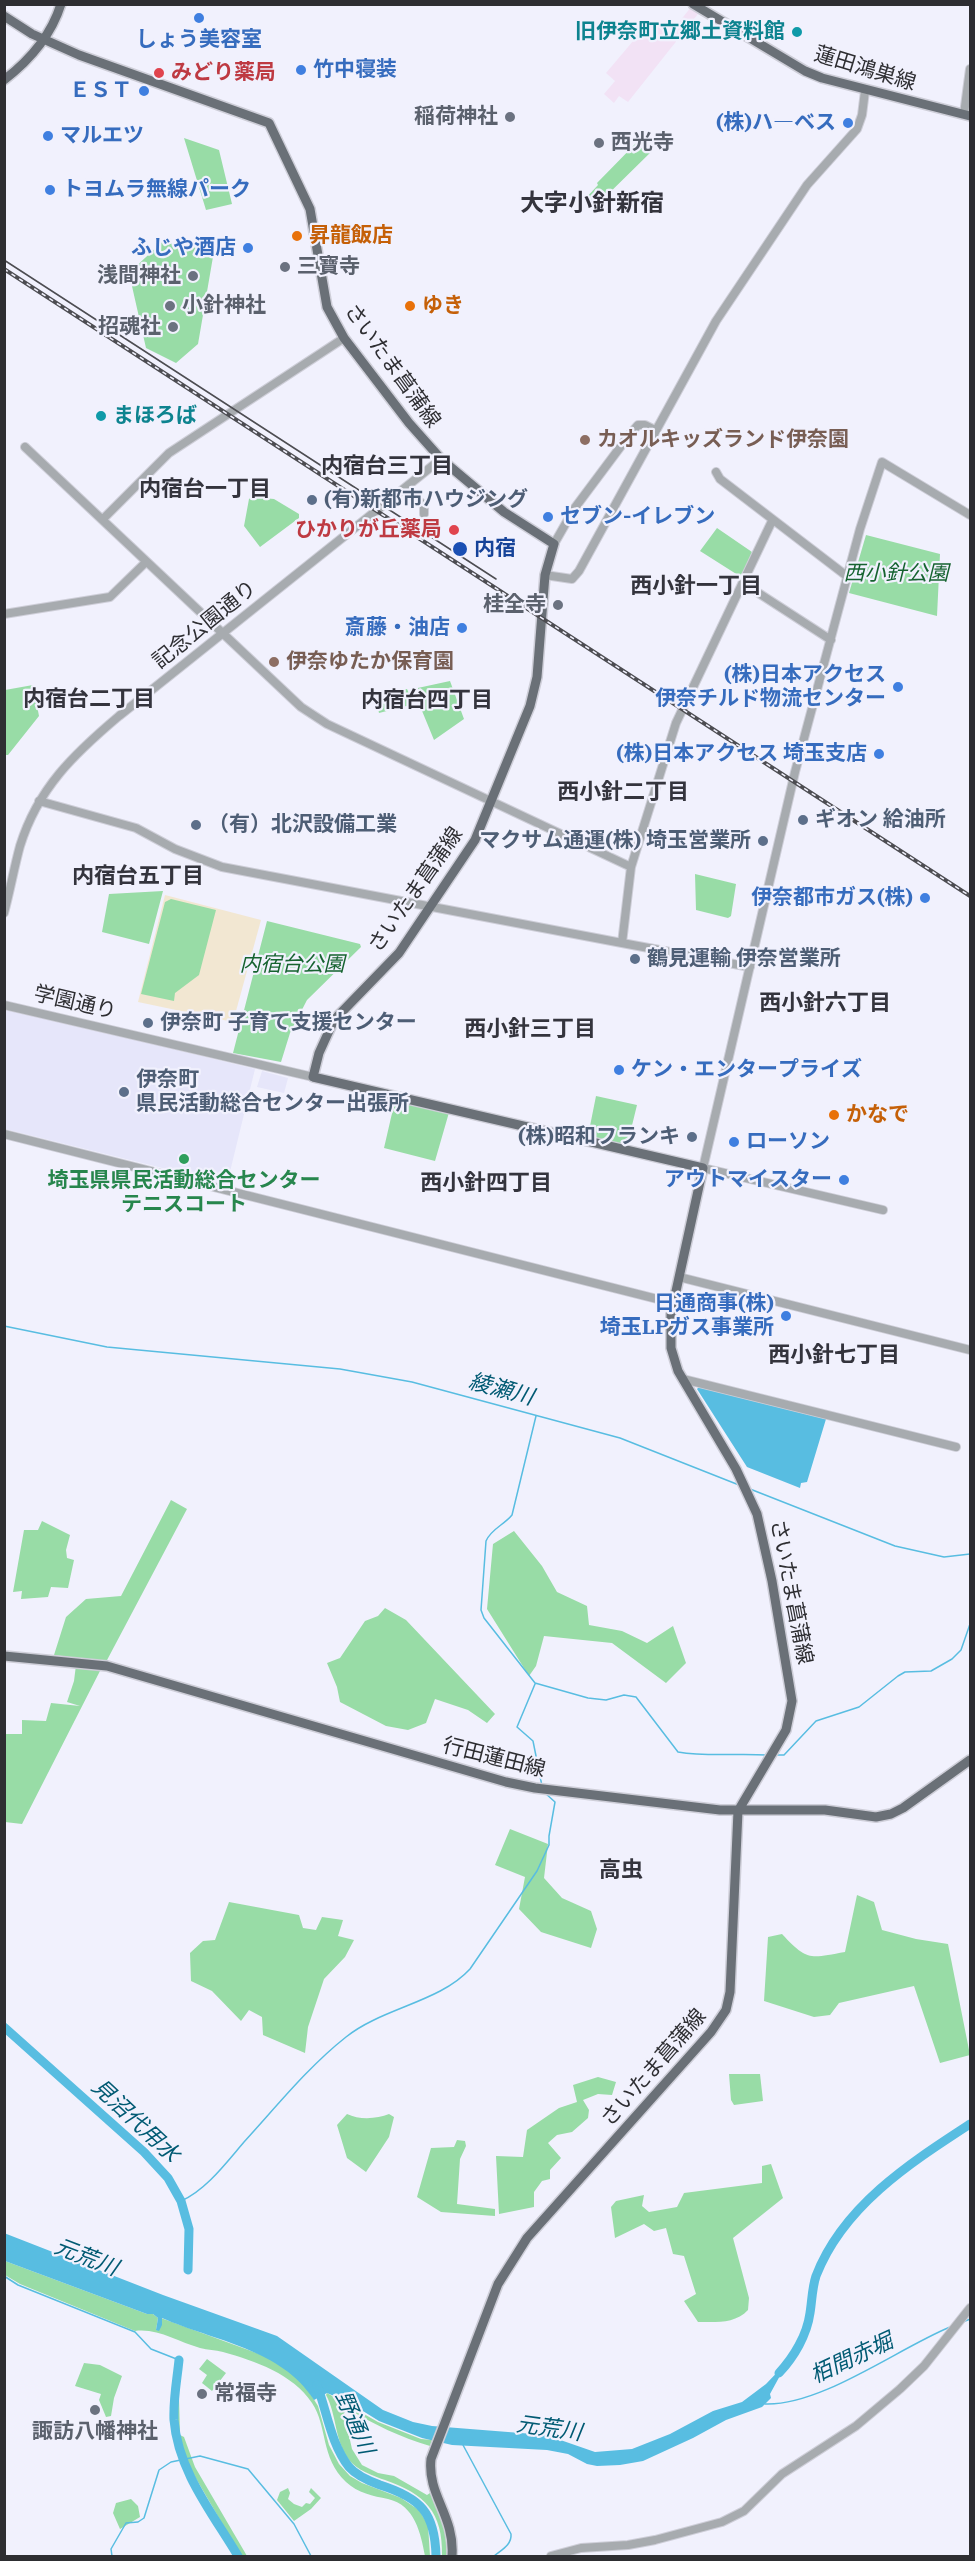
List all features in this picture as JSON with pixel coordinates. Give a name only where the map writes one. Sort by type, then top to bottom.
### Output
[{"type":"main road","points":[[4,80],[22,67],[44,40],[61,4]]},
{"type":"main road","name":"蓮田鴻巣線","points":[[693,4],[805,71],[838,84],[967,115]]},
{"type":"main road","name":"さいたま菖蒲線","points":[[4,16],[44,40],[79,55],[269,123],[310,209],[327,307],[344,338],[409,423],[441,459],[504,512],[554,544],[545,575],[537,677],[530,706],[492,802],[469,851],[399,953],[334,1020],[322,1044],[313,1077]]},
{"type":"main road","points":[[313,1077],[703,1168],[669,1323],[670,1340],[683,1379]]},
{"type":"main road","name":"さいたま菖蒲線","points":[[452,2556],[449,2523],[434,2490],[430,2465],[498,2284],[518,2250],[711,2032],[726,2010],[730,1992],[738,1811],[786,1730],[792,1701],[764,1538],[740,1475],[683,1379]]},
{"type":"main road","name":"行田蓮田線","points":[[4,1656],[107,1666],[388,1749],[535,1788],[738,1811],[825,1810],[867,1816],[884,1815],[903,1808],[970,1760]]},
{"type":"street","points":[[967,115],[970,69]]},
{"type":"street","points":[[545,575],[572,579],[579,571],[716,321],[807,185],[857,129],[862,115],[865,91]]},
{"type":"street","points":[[103,519],[169,453],[344,338]]},
{"type":"street","points":[[554,544],[574,509],[630,434],[638,425],[645,425],[655,430]]},
{"type":"street","points":[[25,447],[301,707],[327,723],[631,867]]},
{"type":"street","name":"記念公園通り","points":[[4,913],[20,846],[39,801],[68,762],[89,741],[441,459]]},
{"type":"street","points":[[883,1210],[703,1168],[795,772],[870,493],[882,462],[970,515]]},
{"type":"street","points":[[716,472],[720,479],[772,521],[848,577]]},
{"type":"street","points":[[404,490],[424,505],[424,514]]},
{"type":"street","points":[[622,943],[631,867],[676,723],[772,521]]},
{"type":"street","points":[[4,614],[110,597],[146,562]]},
{"type":"street","points":[[743,583],[831,640]]},
{"type":"street","points":[[39,801],[136,828],[175,849],[222,867],[750,967]]},
{"type":"street","name":"学園通り","points":[[4,1005],[313,1077]]},
{"type":"street","points":[[4,1134],[673,1303]]},
{"type":"street","points":[[679,1277],[970,1350]]},
{"type":"street","points":[[683,1379],[956,1447]]},
{"type":"street","points":[[551,2556],[581,2548],[628,2545],[655,2540],[722,2522],[744,2511],[782,2474],[871,2414],[924,2366],[968,2310]]},
{"type":"shaded area","points":[[691,7],[698,14],[628,102],[619,96],[614,103],[604,94],[615,81],[606,73],[650,21],[669,35]]},
{"type":"shaded area","points":[[165,895],[261,920],[233,1022],[138,1002]]},
{"type":"shaded area","points":[[5,1008],[255,1069],[227,1184],[5,1129]]},
{"type":"shaded area","points":[[262,1071],[288,1078],[284,1093],[257,1087]]},
{"type":"green space","points":[[643,136],[654,149],[594,208],[585,199],[598,185],[597,183]]},
{"type":"green space","points":[[184,138],[219,150],[232,204],[206,210]]},
{"type":"green space","points":[[162,242],[214,251],[198,344],[176,363],[146,348],[129,273]]},
{"type":"green space","points":[[252,497],[274,499],[299,514],[299,518],[260,547],[244,526],[249,499]]},
{"type":"green space","points":[[717,528],[752,552],[741,577],[700,551]]},
{"type":"green space","name":"西小針公園","points":[[866,535],[940,554],[937,616],[849,593]]},
{"type":"green space","points":[[450,681],[464,719],[434,740],[413,689]]},
{"type":"green space","points":[[33,685],[39,716],[8,755],[5,755],[5,690]]},
{"type":"green space","points":[[407,689],[414,704],[379,713],[376,702],[372,703],[369,694]]},
{"type":"green space","points":[[695,874],[736,884],[731,916],[728,918],[696,910]]},
{"type":"green space","points":[[163,891],[149,944],[102,932],[109,894]]},
{"type":"green space","points":[[171,899],[216,910],[199,975],[175,993],[174,1001],[141,994],[165,902]]},
{"type":"green space","name":"内宿台公園","points":[[267,921],[360,944],[361,947],[307,1000],[290,1033],[281,1062],[233,1053]]},
{"type":"green space","points":[[396,1096],[450,1109],[435,1161],[384,1148]]},
{"type":"green space","points":[[596,1096],[637,1105],[626,1150],[587,1141]]},
{"type":"green space","points":[[171,1500],[187,1509],[106,1662],[54,1655],[66,1617],[86,1599],[121,1596]]},
{"type":"green space","points":[[42,1521],[70,1535],[66,1550],[67,1558],[74,1560],[68,1588],[51,1587],[48,1597],[21,1599],[22,1591],[13,1592],[24,1530],[38,1530]]},
{"type":"green space","points":[[514,1531],[542,1566],[557,1592],[587,1606],[589,1625],[622,1631],[647,1643],[673,1626],[686,1663],[666,1683],[612,1643],[544,1636],[536,1666],[529,1676],[487,1609],[493,1544]]},
{"type":"green space","points":[[385,1608],[406,1620],[495,1714],[487,1723],[468,1710],[435,1699],[426,1723],[408,1730],[386,1726],[340,1702],[337,1687],[327,1663],[340,1658],[365,1621],[378,1616]]},
{"type":"green space","points":[[76,1665],[101,1669],[22,1824],[5,1822],[4,1734],[22,1734],[22,1720],[46,1721],[51,1703],[80,1706],[67,1702],[74,1681]]},
{"type":"green space","points":[[510,1829],[548,1844],[544,1878],[562,1898],[591,1911],[597,1929],[591,1948],[541,1932],[519,1909],[525,1877],[495,1865]]},
{"type":"green space","points":[[857,1895],[874,1902],[882,1930],[948,1944],[970,2055],[940,2063],[914,1986],[839,2003],[830,2015],[814,2017],[764,2001],[768,1937],[782,1934],[804,1954],[810,1956],[845,1952]]},
{"type":"green space","points":[[229,1902],[299,1915],[303,1928],[316,1930],[322,1917],[343,1920],[338,1936],[354,1940],[345,1957],[324,1979],[308,2027],[305,2053],[263,2035],[262,2017],[249,2010],[241,2021],[212,1991],[191,1981],[190,1953],[203,1941],[215,1940]]},
{"type":"green space","points":[[729,2074],[760,2074],[763,2101],[734,2105],[731,2100]]},
{"type":"green space","points":[[598,2077],[616,2082],[612,2095],[598,2094],[583,2100],[589,2110],[588,2118],[572,2132],[557,2135],[548,2143],[561,2158],[550,2170],[550,2179],[542,2181],[534,2192],[534,2207],[499,2214],[496,2156],[523,2157],[527,2130],[559,2108],[577,2102],[573,2085]]},
{"type":"green space","points":[[347,2114],[362,2118],[389,2114],[394,2117],[389,2137],[366,2172],[347,2158],[337,2125]]},
{"type":"green space","points":[[457,2140],[465,2141],[466,2146],[460,2159],[457,2204],[495,2209],[495,2216],[441,2212],[417,2197],[431,2148],[454,2147]]},
{"type":"green space","points":[[771,2164],[783,2198],[733,2238],[749,2298],[748,2310],[731,2320],[698,2322],[684,2301],[696,2294],[684,2256],[673,2254],[666,2228],[654,2231],[644,2224],[615,2238],[611,2207],[616,2201],[644,2195],[642,2206],[649,2212],[677,2207],[684,2193],[762,2183],[762,2166]]},
{"type":"green space","points":[[5,2261],[147,2314],[153,2314],[158,2318],[156,2330],[162,2323],[161,2318],[273,2359],[303,2382],[318,2406],[329,2445],[339,2464],[350,2476],[401,2498],[419,2510],[428,2525],[430,2556],[425,2556],[419,2530],[405,2507],[388,2499],[366,2494],[346,2482],[332,2462],[317,2412],[312,2403],[295,2384],[284,2376],[260,2364],[220,2351],[200,2348],[160,2333],[135,2331],[20,2284],[5,2275]]},
{"type":"green space","points":[[207,2359],[226,2373],[212,2391],[202,2383],[207,2375],[199,2369]]},
{"type":"green space","points":[[84,2363],[100,2365],[122,2376],[114,2398],[111,2416],[106,2417],[99,2400],[101,2394],[75,2386]]},
{"type":"green space","points":[[327,2393],[378,2422],[421,2439],[432,2440],[430,2446],[388,2430],[348,2409],[344,2413],[352,2449],[362,2465],[378,2473],[394,2476],[427,2495],[430,2493],[445,2529],[447,2556],[442,2556],[439,2528],[435,2516],[421,2499],[399,2485],[356,2467],[349,2460],[338,2436]]},
{"type":"green space","points":[[177,2398],[179,2398],[180,2435],[177,2423]]},
{"type":"green space","points":[[180,2435],[184,2437],[195,2467],[247,2556],[241,2556],[187,2463]]},
{"type":"green space","points":[[288,2488],[290,2493],[288,2499],[302,2507],[306,2503],[310,2504],[315,2498],[309,2492],[311,2488],[321,2498],[311,2509],[294,2521],[277,2500],[280,2492]]},
{"type":"green space","points":[[131,2499],[138,2506],[140,2517],[120,2529],[113,2513],[116,2503]]},
{"type":"water","points":[[699,1387],[826,1419],[807,1482],[801,1483],[800,1488],[747,1467],[697,1389]]},
{"type":"water","points":[[4,2233],[163,2295],[277,2336],[383,2410],[413,2422],[432,2426],[546,2435],[595,2452],[632,2449],[670,2434],[713,2411],[742,2402],[766,2384],[788,2361],[770,2394],[771,2398],[762,2407],[726,2420],[643,2461],[597,2466],[587,2464],[568,2454],[547,2450],[452,2445],[422,2438],[379,2421],[350,2403],[327,2393],[314,2400],[284,2369],[246,2348],[162,2318],[159,2331],[156,2330],[158,2318],[153,2314],[147,2314],[5,2261]]},
{"type":"waterway","name":"綾瀬川","points":[[4,1326],[107,1347],[340,1369],[412,1382],[620,1438],[739,1485]]},
{"type":"waterway","points":[[536,1416],[512,1515],[491,1533],[486,1541],[481,1610],[484,1618],[535,1683],[588,1698],[606,1700],[624,1695],[636,1697],[678,1752],[767,1755]]},
{"type":"waterway","name":"綾瀬川","points":[[750,1489],[895,1546],[944,1557],[970,1554]]},
{"type":"waterway","points":[[774,1755],[784,1755],[816,1721],[859,1707],[905,1672],[931,1671],[952,1659],[961,1650],[970,1624]]},
{"type":"waterway","points":[[535,1684],[517,1727],[533,1741],[542,1786]]},
{"type":"waterway","points":[[181,2201],[199,2190],[215,2175],[306,2074],[346,2037],[376,2019],[443,1989],[470,1969],[537,1871],[549,1845],[555,1802],[545,1793]]},
{"type":"waterway","name":"見沼代用水","points":[[4,2027],[144,2152],[168,2178],[181,2201],[189,2229],[188,2270]]},
{"type":"waterway","name":"見沼代用水","points":[[4,2027],[144,2152],[168,2178],[181,2201],[189,2229],[188,2270]]},
{"type":"waterway","name":"元荒川","points":[[779,2373],[795,2353],[803,2337],[816,2276],[843,2228],[881,2188],[924,2154],[970,2124]]},
{"type":"waterway","points":[[4,2276],[18,2285],[135,2332],[151,2349],[179,2360]]},
{"type":"waterway","name":"栢間赤堀","points":[[963,2322],[970,2319]]},
{"type":"waterway","name":"栢間赤堀","points":[[765,2404],[787,2402],[810,2396],[859,2375],[950,2327]]},
{"type":"waterway","name":"見沼代用水","points":[[179,2360],[174,2420],[182,2457],[198,2491],[238,2556]]},
{"type":"waterway","name":"野通川","points":[[317,2385],[334,2438],[349,2467],[367,2480],[406,2496],[423,2509],[433,2529],[436,2556]]},
{"type":"waterway","points":[[463,2445],[511,2534],[508,2544],[494,2556]]},
{"type":"waterway","points":[[112,2556],[111,2549],[126,2523],[138,2522],[144,2518],[159,2470],[171,2462],[200,2456],[248,2469],[294,2524],[311,2556]]},
{"type":"tram line","points":[[4,260],[496,579]]},
{"type":"railway","points":[[4,269],[970,896]]},
{"type":"place","name":"しょう美容室","points":[[199,18]]},
{"type":"place","name":"旧伊奈町立郷土資料館","points":[[797,32]]},
{"type":"place","name":"竹中寝装","points":[[301,70]]},
{"type":"place","name":"みどり薬局","points":[[159,73]]},
{"type":"place","name":"ＥＳＴ","points":[[144,91]]},
{"type":"place","name":"稲荷神社","points":[[510,117]]},
{"type":"place","name":"(株)ハ―ベス","points":[[848,123]]},
{"type":"place","name":"マルエツ","points":[[48,136]]},
{"type":"place","name":"西光寺","points":[[599,143]]},
{"type":"place","name":"トヨムラ無線パーク","points":[[50,190]]},
{"type":"place","name":"昇龍飯店","points":[[297,236]]},
{"type":"place","name":"ふじや酒店","points":[[248,248]]},
{"type":"place","name":"三寶寺","points":[[285,267]]},
{"type":"place","name":"浅間神社","points":[[193,276]]},
{"type":"place","name":"小針神社","points":[[170,306]]},
{"type":"place","name":"ゆき","points":[[410,306]]},
{"type":"place","name":"招魂社","points":[[173,327]]},
{"type":"place","name":"まほろば","points":[[101,416]]},
{"type":"place","name":"カオルキッズランド伊奈園","points":[[585,440]]},
{"type":"place","name":"(有)新都市ハウジング","points":[[312,500]]},
{"type":"place","name":"セブン-イレブン","points":[[548,517]]},
{"type":"place","name":"ひかりが丘薬局","points":[[454,530]]},
{"type":"place","name":"内宿","points":[[460,549]]},
{"type":"place","name":"桂全寺","points":[[558,605]]},
{"type":"place","name":"斎藤・油店","points":[[462,628]]},
{"type":"place","name":"伊奈ゆたか保育園","points":[[274,662]]},
{"type":"place","name":"(株)日本アクセス 伊奈チルド物流センター","points":[[898,687]]},
{"type":"place","name":"(株)日本アクセス 埼玉支店","points":[[879,754]]},
{"type":"place","name":"ギオン 給油所","points":[[803,820]]},
{"type":"place","name":"（有）北沢設備工業","points":[[196,825]]},
{"type":"place","name":"マクサム通運(株) 埼玉営業所","points":[[763,841]]},
{"type":"place","name":"伊奈都市ガス(株)","points":[[925,898]]},
{"type":"place","name":"鶴見運輸 伊奈営業所","points":[[635,959]]},
{"type":"place","name":"伊奈町 子育て支援センター","points":[[148,1023]]},
{"type":"place","name":"ケン・エンタープライズ","points":[[619,1070]]},
{"type":"place","name":"伊奈町 県民活動総合センター出張所","points":[[124,1092]]},
{"type":"place","name":"かなで","points":[[834,1115]]},
{"type":"place","name":"(株)昭和フランキ","points":[[692,1137]]},
{"type":"place","name":"ローソン","points":[[734,1142]]},
{"type":"place","name":"埼玉県県民活動総合センター テニスコート","points":[[184,1159]]},
{"type":"place","name":"アウトマイスター","points":[[844,1180]]},
{"type":"place","name":"日通商事(株) 埼玉LPガス事業所","points":[[786,1316]]},
{"type":"place","name":"常福寺","points":[[202,2394]]},
{"type":"place","name":"諏訪八幡神社","points":[[95,2410]]},
{"type":"district","name":"大字小針新宿","points":[[592,204]]},
{"type":"district","name":"内宿台三丁目","points":[[387,467]]},
{"type":"district","name":"内宿台一丁目","points":[[205,490]]},
{"type":"district","name":"西小針一丁目","points":[[696,587]]},
{"type":"district","name":"内宿台二丁目","points":[[89,700]]},
{"type":"district","name":"内宿台四丁目","points":[[427,701]]},
{"type":"district","name":"西小針二丁目","points":[[623,793]]},
{"type":"district","name":"内宿台五丁目","points":[[138,877]]},
{"type":"district","name":"西小針六丁目","points":[[825,1004]]},
{"type":"district","name":"西小針三丁目","points":[[530,1030]]},
{"type":"district","name":"西小針四丁目","points":[[486,1184]]},
{"type":"district","name":"西小針七丁目","points":[[834,1356]]},
{"type":"district","name":"高虫","points":[[621,1871]]}]
